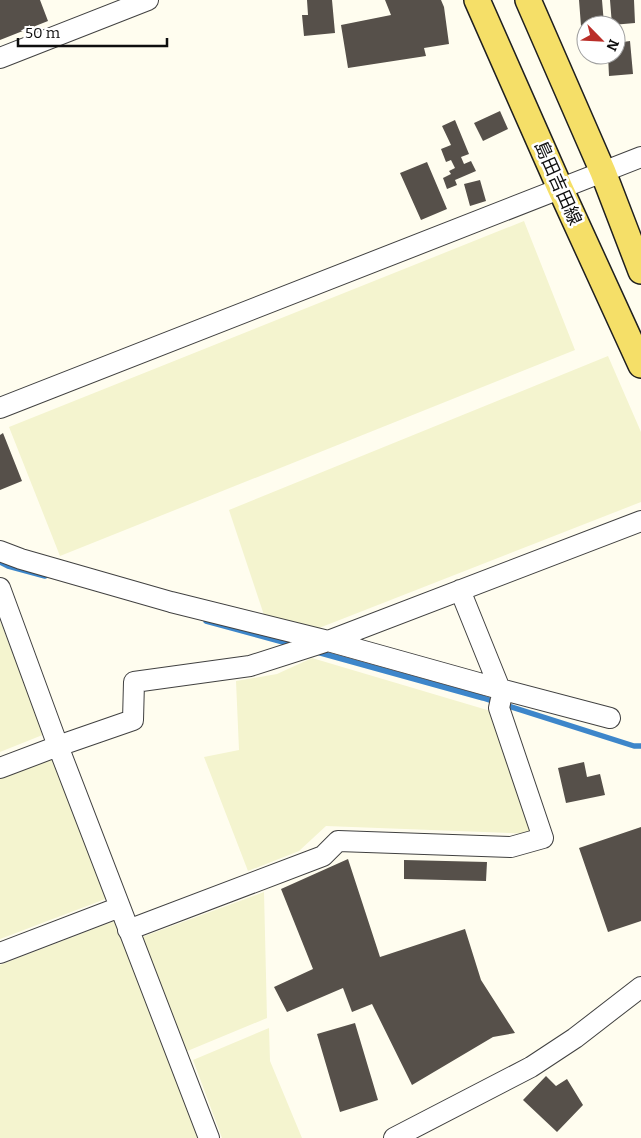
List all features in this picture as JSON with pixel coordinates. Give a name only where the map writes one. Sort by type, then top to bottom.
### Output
[{"type":"main road","name":"島田吉田線","points":[[477,0],[641,365]]},
{"type":"main road","points":[[528,0],[603,172],[641,271]]},
{"type":"street","points":[[0,58],[148,0]]},
{"type":"street","points":[[0,408],[641,156]]},
{"type":"street","points":[[0,768],[133,720],[134,682],[250,666],[326,642],[641,521]]},
{"type":"street","points":[[0,551],[21,559],[171,602],[326,642],[501,697],[610,718]]},
{"type":"street","points":[[0,588],[58,746],[209,1138]]},
{"type":"street","points":[[128,930],[323,856],[338,841],[511,847],[543,838],[501,697],[460,590]]},
{"type":"street","points":[[0,953],[120,907]]},
{"type":"street","points":[[394,1138],[531,1067],[575,1038],[641,987]]},
{"type":"green space","points":[[524,221],[575,350],[60,556],[9,427]]},
{"type":"green space","points":[[608,356],[641,432],[641,502],[314,630],[264,615],[229,510]]},
{"type":"green space","points":[[0,621],[45,734],[0,752]]},
{"type":"green space","points":[[312,658],[494,712],[534,834],[326,826],[299,851],[248,871],[204,757],[239,750],[236,681],[277,674]]},
{"type":"green space","points":[[52,754],[108,898],[0,939],[0,775]]},
{"type":"green space","points":[[264,892],[267,1018],[185,1052],[142,937]]},
{"type":"green space","points":[[117,920],[202,1138],[0,1138],[0,965]]},
{"type":"green space","points":[[269,1028],[270,1061],[302,1138],[222,1138],[193,1060]]},
{"type":"building","points":[[0,0],[40,0],[48,21],[0,40]]},
{"type":"building","points":[[307,0],[332,0],[335,33],[304,36],[302,15],[308,15]]},
{"type":"building","points":[[385,0],[441,0],[444,7],[449,44],[424,48],[426,56],[348,68],[341,25],[391,15]]},
{"type":"building","points":[[579,0],[602,0],[603,15],[580,15]]},
{"type":"building","points":[[610,0],[634,0],[635,23],[626,24],[626,15],[611,15]]},
{"type":"building","points":[[630,41],[633,74],[609,76],[608,65],[626,65],[626,42]]},
{"type":"building","points":[[500,111],[508,129],[483,141],[474,123]]},
{"type":"building","points":[[455,120],[469,154],[461,157],[464,164],[471,161],[476,171],[455,180],[457,185],[447,189],[443,178],[451,174],[449,171],[455,168],[451,160],[446,162],[441,149],[451,145],[442,126]]},
{"type":"building","points":[[427,162],[447,209],[421,220],[400,173]]},
{"type":"building","points":[[480,180],[486,201],[470,206],[464,184]]},
{"type":"building","points":[[3,433],[22,481],[0,490],[0,435]]},
{"type":"building","points":[[584,762],[587,777],[600,774],[605,795],[566,803],[558,768]]},
{"type":"building","points":[[641,827],[641,921],[608,932],[579,848]]},
{"type":"building","points":[[348,859],[380,957],[465,929],[481,980],[515,1033],[493,1037],[412,1085],[372,1004],[352,1012],[343,988],[287,1012],[274,987],[313,969],[281,889]]},
{"type":"building","points":[[404,860],[487,862],[486,881],[404,879]]},
{"type":"building","points":[[355,1023],[378,1100],[340,1112],[317,1034]]},
{"type":"building","points":[[546,1076],[556,1086],[567,1079],[583,1105],[557,1132],[523,1100]]},
{"type":"waterway","points":[[0,562],[45,576]]},
{"type":"waterway","points":[[206,621],[294,645]]},
{"type":"waterway","points":[[317,652],[483,698],[634,746],[641,746]]}]
